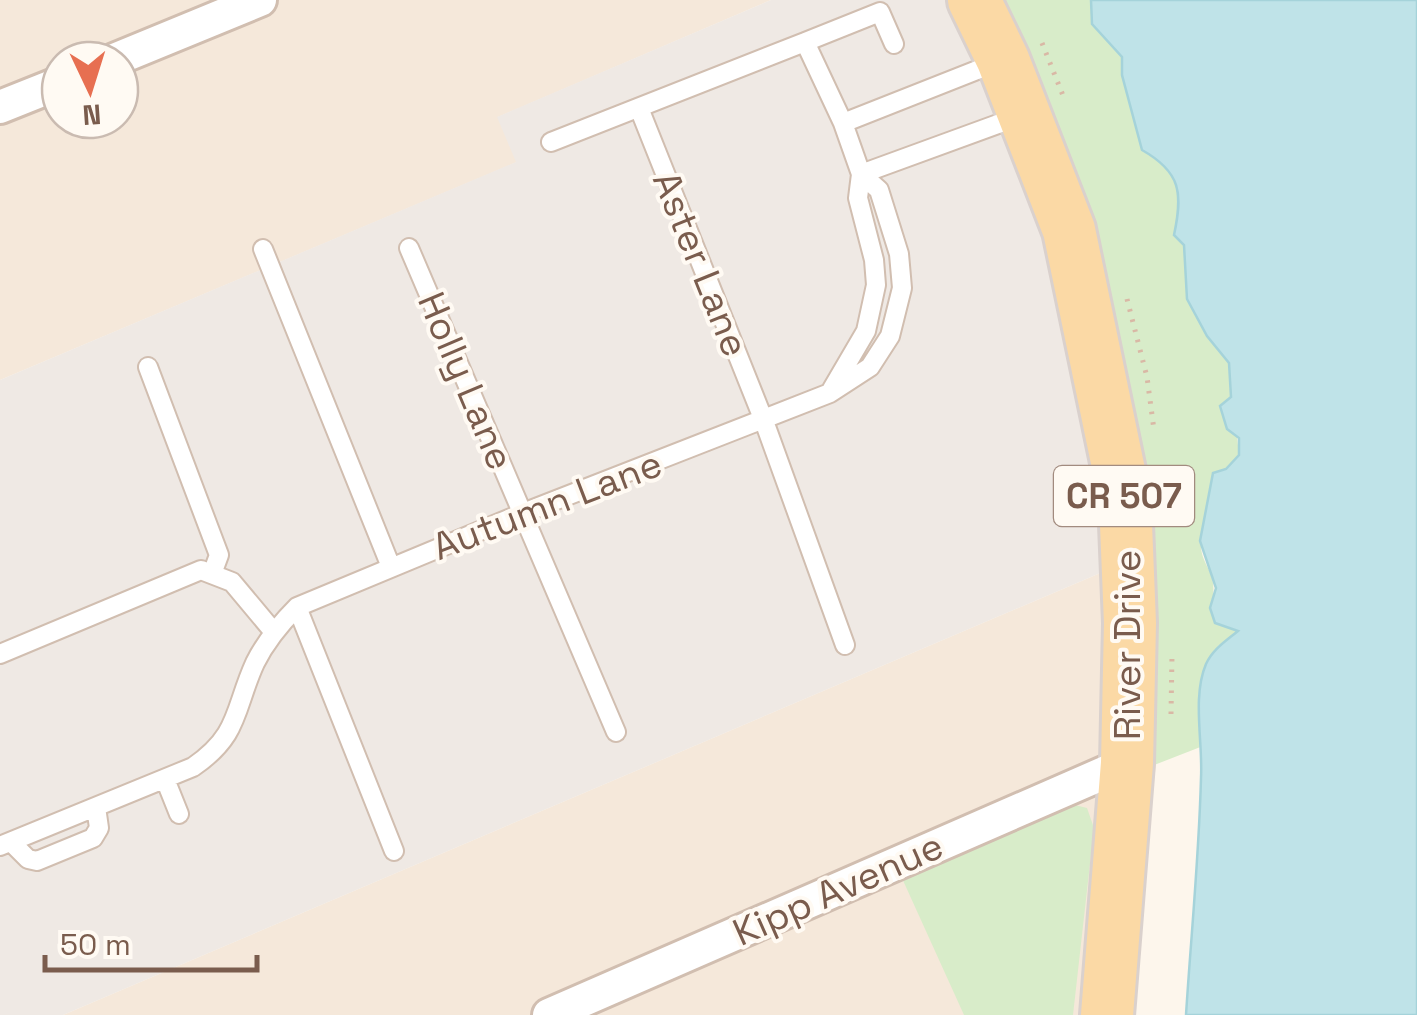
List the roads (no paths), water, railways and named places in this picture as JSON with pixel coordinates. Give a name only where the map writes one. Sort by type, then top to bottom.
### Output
[{"type":"main road","name":"River Drive","points":[[974,0],[1003,60],[1070,230],[1125,500],[1130,623],[1127,763],[1108,1015]]},
{"type":"street","points":[[140,49],[260,0]]},
{"type":"street","points":[[0,107],[40,90]]},
{"type":"street","name":"Kipp Avenue","points":[[548,1015],[1127,763]]},
{"type":"lane","points":[[551,142],[880,12],[894,44]]},
{"type":"lane","name":"Autumn Lane","points":[[806,42],[843,122],[861,174],[858,198],[874,260],[876,285],[866,331],[830,393]]},
{"type":"lane","points":[[843,122],[1003,60]]},
{"type":"lane","name":"Aster Lane","points":[[639,108],[764,421],[845,646]]},
{"type":"lane","points":[[861,174],[1024,114]]},
{"type":"lane","name":"Autumn Lane","points":[[6,844],[193,768],[212,754],[233,726],[254,664],[273,631],[298,607],[524,513],[764,421],[830,393],[870,367],[890,336],[902,288],[900,254],[879,190],[861,174]]},
{"type":"lane","name":"Holly Lane","points":[[409,248],[616,732]]},
{"type":"lane","points":[[263,250],[391,567]]},
{"type":"lane","points":[[148,367],[219,554],[212,574]]},
{"type":"lane","points":[[0,654],[201,570],[232,582],[273,631]]},
{"type":"lane","points":[[298,607],[394,850]]},
{"type":"lane","points":[[165,779],[179,814]]},
{"type":"lane","points":[[6,844],[37,861],[80,844],[94,838],[99,828],[96,808]]},
{"type":"water","points":[[1091,0],[1417,0],[1417,1015],[1186,1015],[1200,808],[1200,691],[1209,659],[1238,631],[1215,623],[1210,608],[1216,588],[1200,541],[1213,473],[1226,469],[1239,455],[1239,438],[1227,429],[1220,406],[1231,397],[1229,363],[1207,336],[1187,299],[1184,245],[1174,235],[1176,185],[1165,167],[1142,150],[1122,75],[1122,57],[1092,24]]}]
